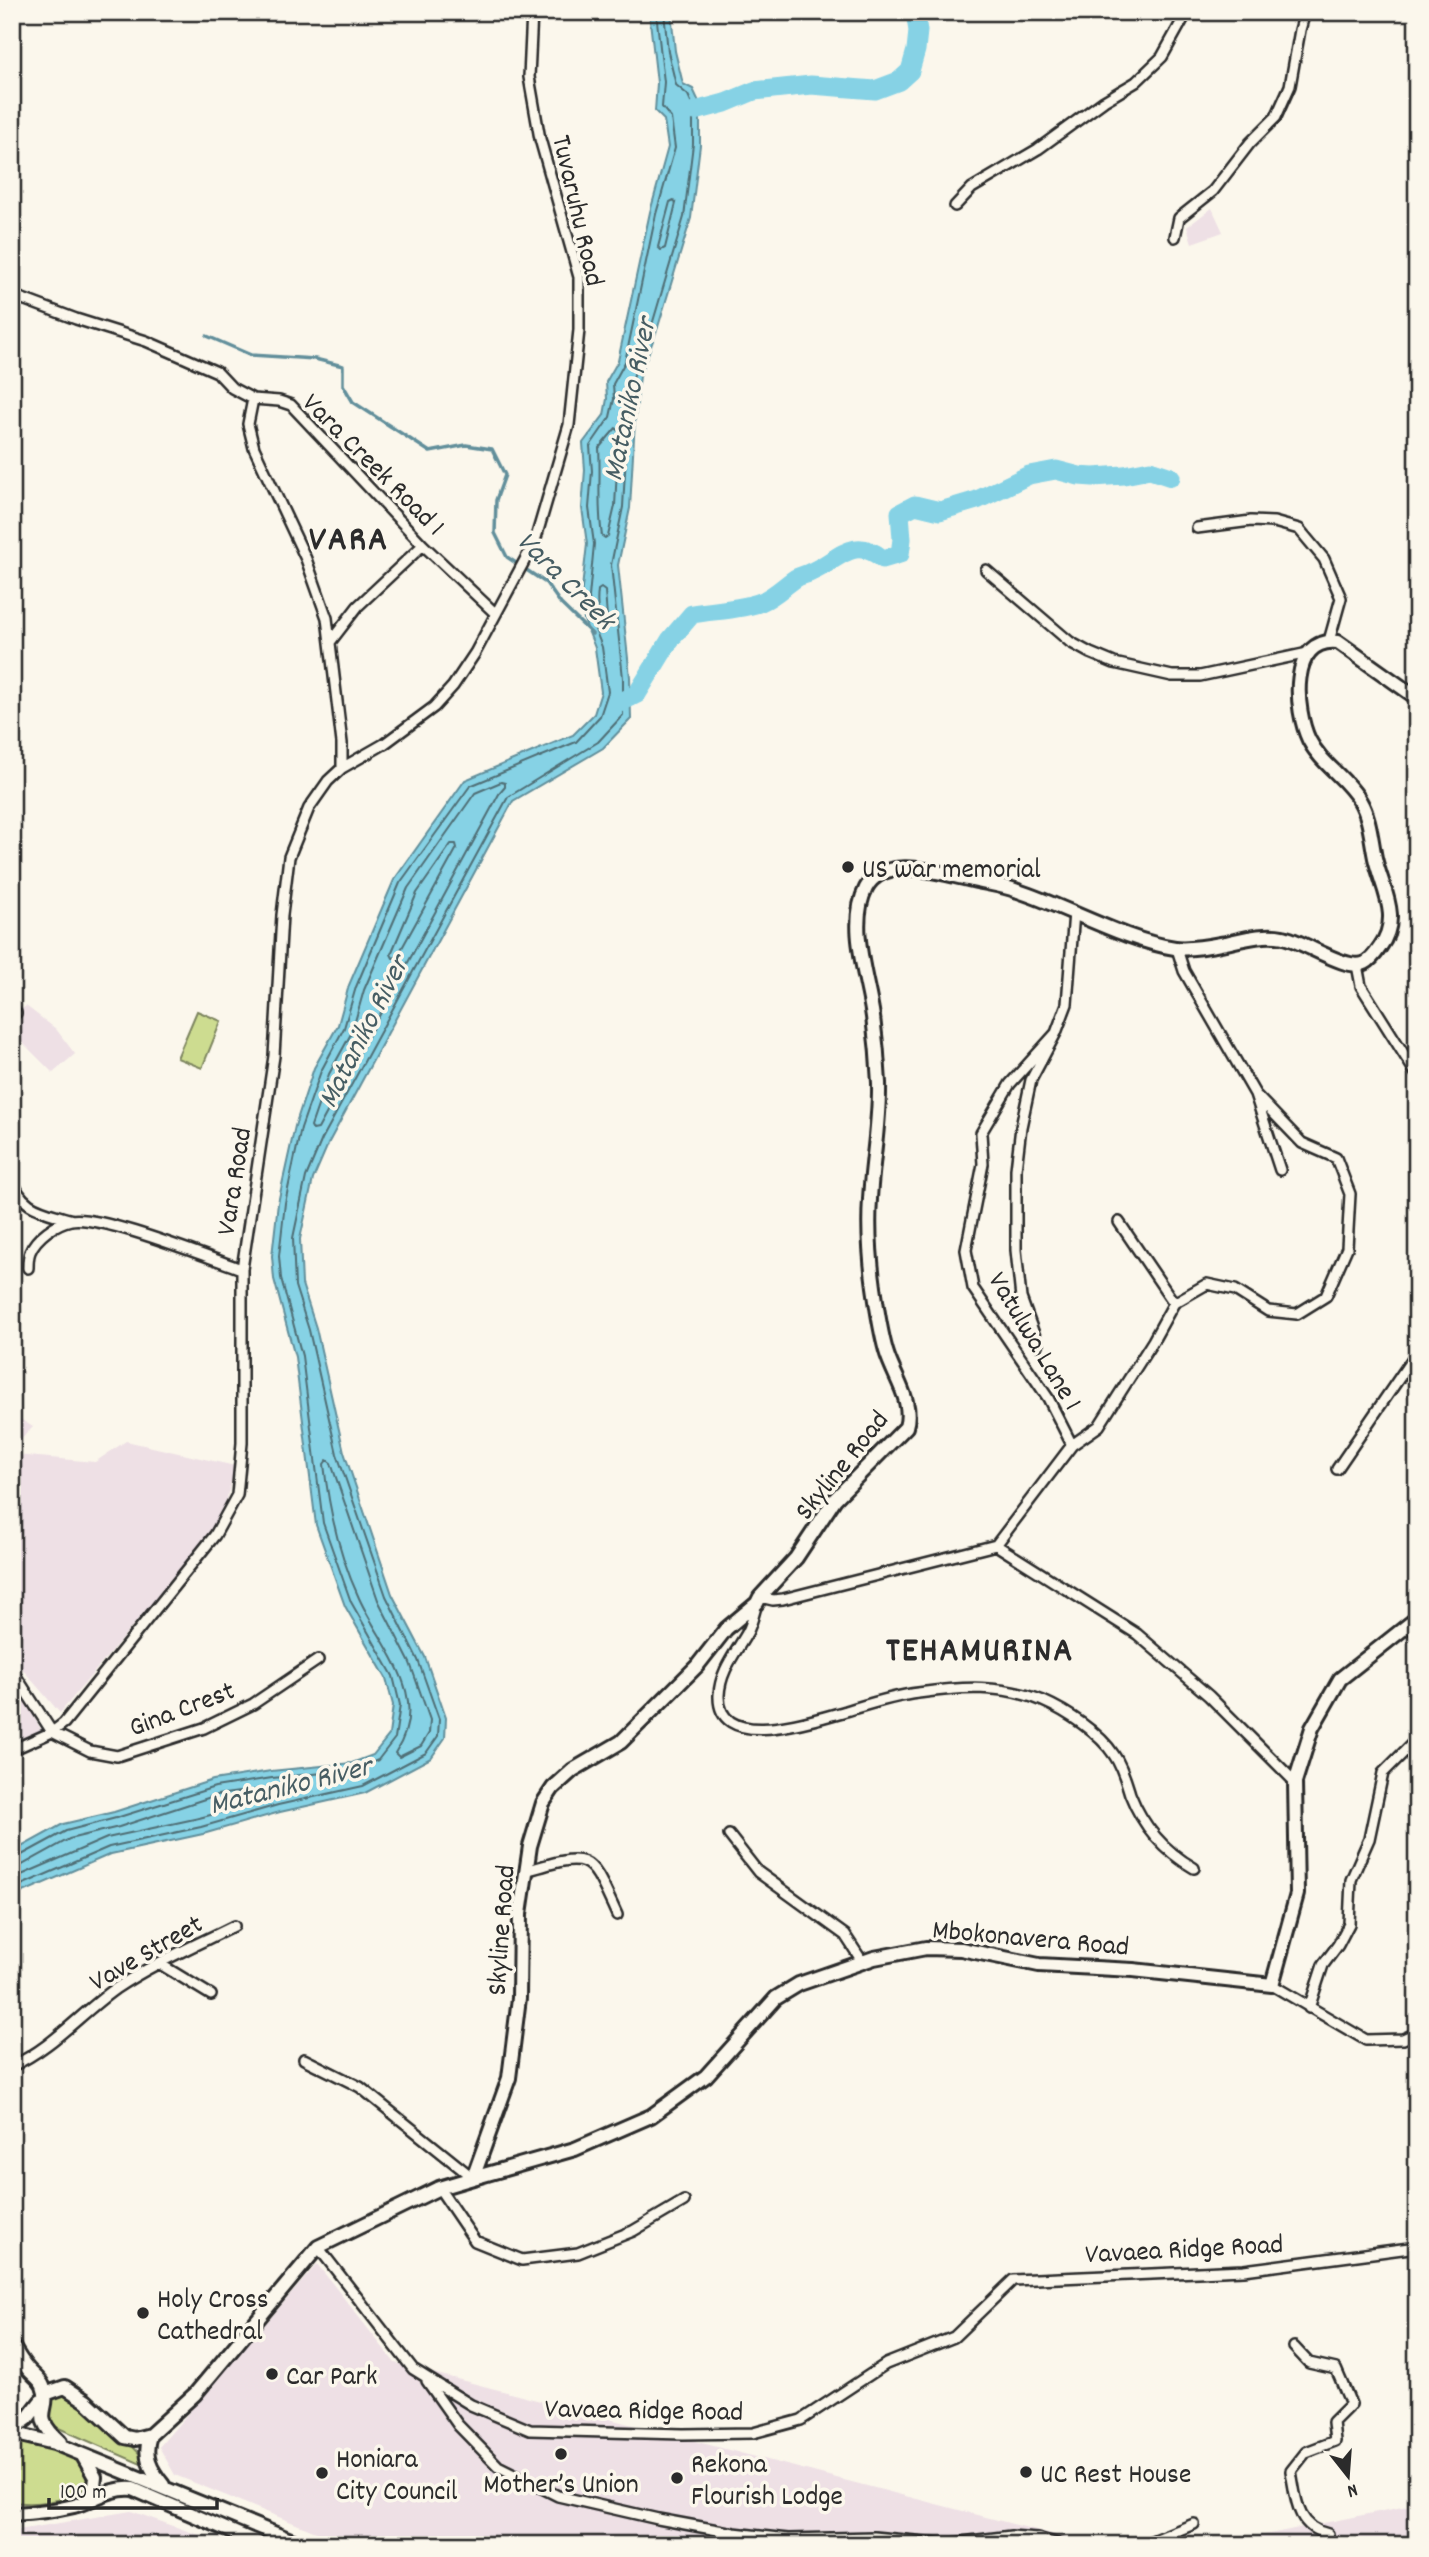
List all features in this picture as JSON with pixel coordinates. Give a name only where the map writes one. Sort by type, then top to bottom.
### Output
[{"type":"street","name":"Tuvaruhu Road","points":[[496,614],[535,541],[569,425],[579,330],[579,277],[540,139],[529,77],[532,12]]},
{"type":"street","points":[[955,206],[972,188],[1038,149],[1104,101],[1136,82],[1162,57],[1187,12]]},
{"type":"street","points":[[1175,237],[1179,218],[1213,191],[1250,143],[1276,117],[1290,86],[1306,12]]},
{"type":"street","name":"Vara Creek Road 1","points":[[12,295],[146,341],[217,372],[232,388],[253,399],[291,405],[423,545],[496,614]]},
{"type":"street","points":[[253,399],[248,424],[254,448],[306,559],[327,618],[342,743],[342,768]]},
{"type":"street","points":[[1197,528],[1251,521],[1274,522],[1299,530],[1324,559],[1341,598],[1329,641]]},
{"type":"street","points":[[331,641],[358,606],[423,545]]},
{"type":"street","points":[[986,570],[1070,642],[1114,663],[1172,676],[1200,676],[1308,653]]},
{"type":"street","name":"Vara Road","points":[[12,1750],[52,1732],[64,1723],[215,1535],[237,1495],[242,1443],[242,1269],[274,1056],[282,915],[289,857],[309,808],[328,781],[342,768],[384,744],[434,707],[453,686],[475,653],[496,614]]},
{"type":"street","points":[[1417,698],[1338,642],[1329,641],[1317,645],[1308,653],[1298,693],[1301,720],[1315,752],[1359,799],[1366,816],[1376,862],[1389,900],[1391,919],[1389,932],[1373,957],[1357,965],[1362,986],[1417,1074]]},
{"type":"street","name":"Skyline Road","points":[[473,2178],[506,2087],[513,2052],[519,1998],[520,1914],[537,1817],[543,1803],[553,1788],[573,1770],[621,1742],[698,1666],[726,1629],[759,1600],[796,1558],[835,1499],[906,1427],[909,1417],[905,1397],[893,1373],[881,1334],[870,1249],[869,1203],[879,1085],[873,1014],[860,949],[861,905],[866,888],[876,876],[893,870],[932,871],[1013,889],[1138,938],[1178,948],[1280,936],[1357,965]]},
{"type":"street","points":[[1038,1345],[1021,1298],[1016,1250],[1016,1169],[1031,1080],[1056,1033],[1067,1004],[1074,912]]},
{"type":"street","points":[[1178,948],[1184,971],[1255,1094],[1280,1170]]},
{"type":"street","name":"Vatulwa Lane 1","points":[[1056,1033],[1010,1084],[981,1133],[983,1164],[965,1251],[973,1288],[1048,1398],[1072,1445]]},
{"type":"street","points":[[1194,1868],[1172,1856],[1156,1839],[1136,1807],[1114,1755],[1101,1740],[1069,1714],[1014,1691],[983,1688],[928,1692],[888,1699],[786,1727],[764,1729],[736,1724],[727,1719],[720,1704],[722,1674],[748,1631],[759,1600],[783,1599],[996,1545],[1072,1445],[1098,1426],[1153,1341],[1174,1303],[1208,1284],[1234,1290],[1268,1311],[1297,1314],[1326,1296],[1347,1248],[1350,1194],[1336,1158],[1302,1143],[1255,1094]]},
{"type":"street","points":[[12,1177],[15,1191],[31,1208],[72,1220],[98,1221],[242,1269]]},
{"type":"street","points":[[28,1268],[30,1252],[41,1237],[52,1228],[72,1220]]},
{"type":"street","points":[[1119,1222],[1174,1303]]},
{"type":"street","points":[[1337,1469],[1417,1352]]},
{"type":"street","points":[[996,1545],[1137,1634],[1209,1696],[1295,1782]]},
{"type":"street","points":[[1417,1618],[1340,1679],[1312,1728],[1295,1782],[1297,1894],[1272,1985],[1366,2040],[1403,2039],[1417,2033]]},
{"type":"street","name":"Gina Crest","points":[[52,1732],[90,1751],[117,1756],[204,1728],[253,1703],[318,1660]]},
{"type":"street","points":[[12,1670],[52,1732]]},
{"type":"street","points":[[1309,2008],[1324,1965],[1349,1924],[1350,1880],[1368,1839],[1383,1773],[1417,1739]]},
{"type":"street","points":[[729,1835],[758,1872],[845,1936],[862,1961]]},
{"type":"street","points":[[526,1871],[564,1860],[585,1862],[597,1871],[617,1915]]},
{"type":"street","name":"Vave Street","points":[[12,2066],[32,2057],[114,1991],[234,1926]]},
{"type":"street","name":"Mbokonavera Road","points":[[473,2178],[575,2149],[651,2116],[706,2076],[776,1997],[799,1984],[862,1961],[926,1948],[961,1949],[1039,1965],[1133,1970],[1272,1985]]},
{"type":"street","points":[[160,1964],[211,1995]]},
{"type":"street","points":[[304,2059],[359,2087],[473,2178]]},
{"type":"street","points":[[12,2431],[27,2419],[45,2394],[65,2387],[86,2401],[125,2437],[135,2439],[150,2435],[195,2395],[318,2247],[439,2188],[473,2178]]},
{"type":"street","points":[[439,2188],[475,2241],[522,2259],[578,2253],[634,2231],[684,2201]]},
{"type":"street","name":"Vavaea Ridge Road","points":[[318,2247],[413,2369],[471,2405],[530,2430],[683,2434],[753,2433],[801,2420],[886,2364],[954,2337],[1013,2280],[1244,2270],[1412,2248]]},
{"type":"street","points":[[1412,2248],[1417,2254]]},
{"type":"street","points":[[12,2345],[41,2383],[45,2394],[41,2416],[48,2433],[66,2447]]},
{"type":"street","points":[[1294,2347],[1309,2363],[1336,2369],[1351,2404],[1333,2422],[1335,2441],[1306,2452],[1291,2471],[1301,2517],[1318,2532],[1328,2534],[1323,2545]]},
{"type":"street","points":[[424,2377],[458,2425],[498,2466],[558,2496],[659,2519],[734,2533],[788,2539],[874,2538],[946,2544],[1011,2536],[1037,2538],[1062,2545]]},
{"type":"street","points":[[12,2431],[66,2447],[303,2545]]},
{"type":"street","points":[[150,2435],[146,2453],[148,2463],[165,2487]]},
{"type":"street","points":[[82,2455],[95,2477],[93,2496],[83,2503]]},
{"type":"street","points":[[12,2514],[46,2511],[83,2503],[113,2490],[132,2489],[263,2545]]},
{"type":"street","points":[[1142,2545],[1194,2524]]},
{"type":"shaded area","points":[[1212,208],[1223,232],[1192,243],[1187,227]]},
{"type":"shaded area","points":[[26,1006],[56,1029],[75,1054],[53,1073],[12,1029],[12,1016]]},
{"type":"shaded area","points":[[12,1414],[33,1427],[12,1448]]},
{"type":"shaded area","points":[[126,1441],[235,1466],[226,1501],[210,1533],[60,1713],[12,1657],[12,1458],[16,1455],[95,1462]]},
{"type":"shaded area","points":[[12,1676],[44,1735],[12,1749]]},
{"type":"shaded area","points":[[317,2264],[395,2363],[1093,2545],[348,2545],[175,2475],[159,2447]]},
{"type":"shaded area","points":[[1417,2504],[1417,2545],[1215,2545]]},
{"type":"shaded area","points":[[131,2511],[227,2545],[12,2545],[12,2531]]},
{"type":"green space","points":[[197,1011],[221,1021],[202,1068],[177,1058]]},
{"type":"green space","points":[[59,2393],[68,2394],[112,2429],[135,2449],[150,2468],[47,2423],[49,2401]]},
{"type":"green space","points":[[12,2439],[49,2447],[73,2458],[81,2465],[86,2475],[86,2487],[61,2499],[31,2503],[12,2502]]},
{"type":"water","name":"Mataniko River","points":[[649,12],[671,12],[675,51],[683,84],[693,89],[700,104],[700,145],[691,218],[640,376],[630,508],[618,565],[630,677],[631,719],[603,748],[513,801],[329,1142],[313,1179],[300,1239],[302,1284],[316,1328],[344,1452],[392,1594],[425,1657],[446,1718],[445,1738],[431,1758],[365,1793],[111,1854],[12,1897],[12,1852],[63,1824],[114,1812],[213,1780],[352,1763],[373,1755],[389,1735],[393,1705],[386,1678],[345,1606],[316,1525],[295,1357],[274,1279],[272,1256],[278,1203],[295,1126],[314,1068],[338,1025],[349,985],[394,880],[465,780],[573,735],[594,714],[601,692],[595,648],[584,620],[581,597],[587,544],[582,508],[585,470],[583,443],[604,415],[606,382],[618,361],[650,212],[668,147],[664,120],[655,111],[657,83]]},
{"type":"waterway","points":[[695,111],[754,91],[811,85],[875,90],[899,81],[910,71],[916,50],[918,31],[915,12]]},
{"type":"waterway","name":"Vara Creek","points":[[207,336],[251,355],[315,359],[343,366],[343,385],[353,402],[430,452],[466,445],[492,449],[505,475],[496,500],[495,533],[507,557],[546,583],[561,604],[592,634]]},
{"type":"waterway","points":[[617,704],[637,694],[670,640],[692,614],[761,602],[796,578],[854,549],[872,552],[883,559],[900,554],[900,513],[915,505],[940,511],[977,500],[1029,475],[1056,470],[1093,477],[1150,470],[1171,477]]},
{"type":"place","name":"US war memorial","points":[[848,867]]},
{"type":"place","name":"Holy Cross Cathedral","points":[[143,2313]]},
{"type":"place","name":"Car Park","points":[[272,2374]]},
{"type":"place","name":"Mother’s Union","points":[[561,2454]]},
{"type":"place","name":"UC Rest House","points":[[1026,2472]]},
{"type":"place","name":"Honiara City Council","points":[[322,2473]]},
{"type":"place","name":"Rekona Flourish Lodge","points":[[677,2478]]},
{"type":"district","name":"VARA","points":[[349,537]]},
{"type":"district","name":"TEHAMURINA","points":[[980,1648]]}]
